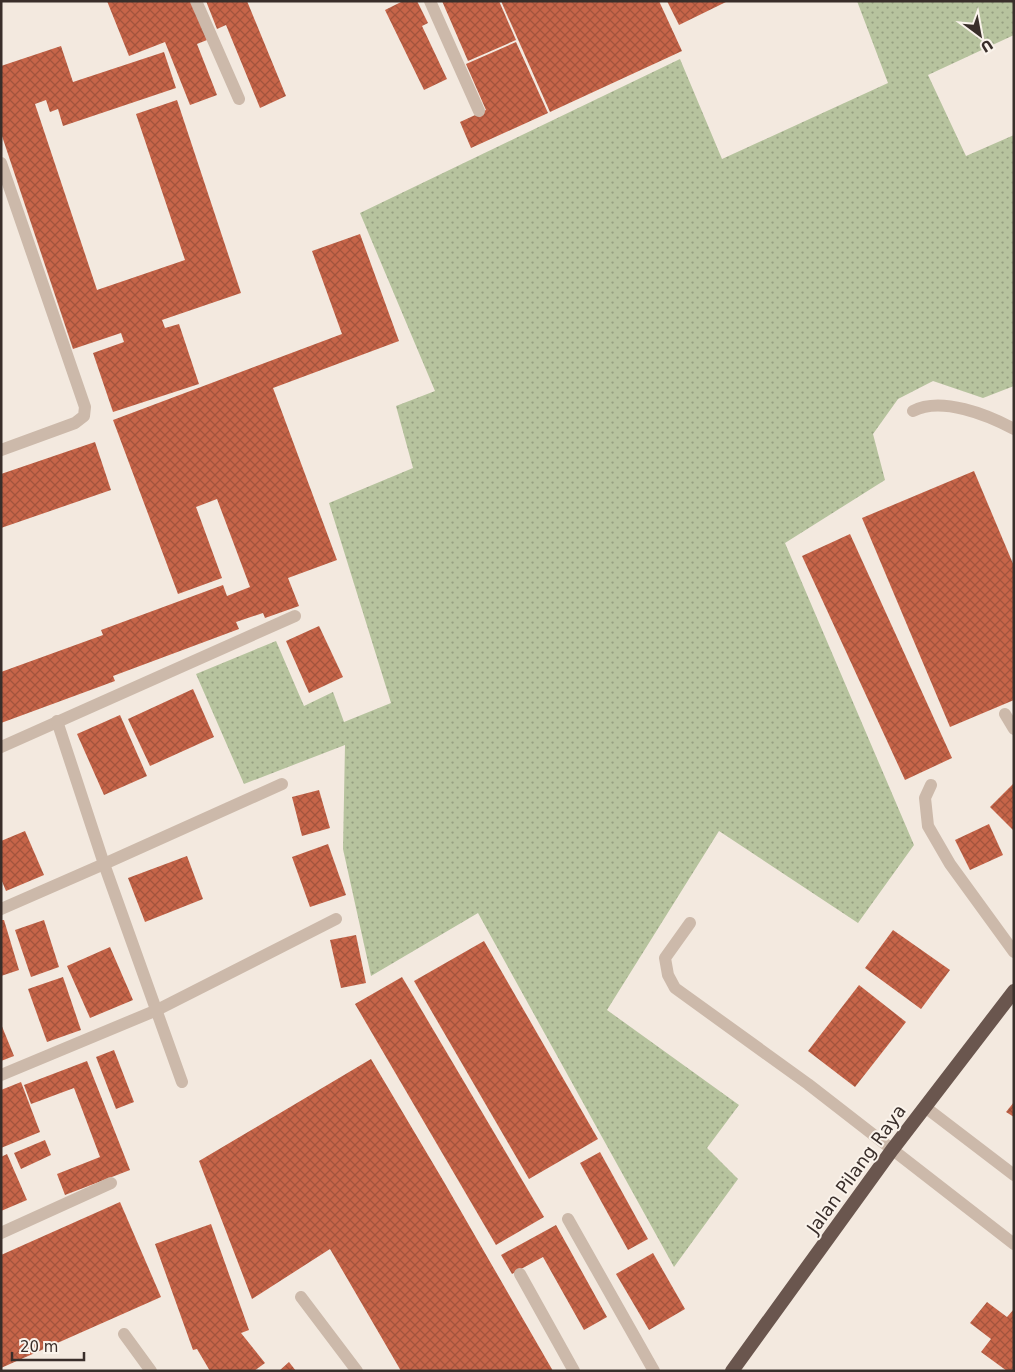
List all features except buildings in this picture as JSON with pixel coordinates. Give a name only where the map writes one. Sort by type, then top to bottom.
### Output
[{"type":"highway","name":"Jalan Pilang Raya","points":[[732,1371],[892,1150],[1014,991]]},
{"type":"street","points":[[196,1],[239,99]]},
{"type":"street","points":[[430,1],[479,111]]},
{"type":"street","points":[[1,163],[85,406],[84,416],[75,423],[1,450]]},
{"type":"street","points":[[913,411],[923,405],[943,404],[998,421],[1014,429]]},
{"type":"street","points":[[1,747],[295,616]]},
{"type":"street","points":[[1004,714],[1014,729]]},
{"type":"street","points":[[57,722],[104,864],[158,1010],[182,1082]]},
{"type":"street","points":[[1,909],[282,784]]},
{"type":"street","points":[[931,785],[924,798],[928,826],[950,864],[1014,952]]},
{"type":"street","points":[[1,1075],[158,1010],[336,919]]},
{"type":"street","points":[[690,923],[665,958],[668,975],[675,988],[808,1084],[1014,1244]]},
{"type":"street","points":[[925,1107],[1014,1175]]},
{"type":"street","points":[[1,1233],[111,1183]]},
{"type":"street","points":[[568,1220],[654,1371]]},
{"type":"street","points":[[520,1274],[574,1371]]},
{"type":"street","points":[[301,1297],[357,1371]]},
{"type":"street","points":[[124,1334],[151,1371]]},
{"type":"green space","points":[[857,1],[1014,1],[1014,35],[928,75],[966,156],[1014,135],[1014,386],[983,398],[933,381],[898,399],[873,434],[885,480],[785,543],[914,845],[858,923],[719,831],[607,1010],[739,1105],[707,1148],[738,1179],[674,1267],[478,913],[371,976],[343,849],[345,745],[244,784],[196,674],[276,641],[304,706],[333,692],[344,722],[391,703],[329,503],[413,468],[396,406],[435,391],[360,213],[680,59],[722,159],[888,83]]}]
